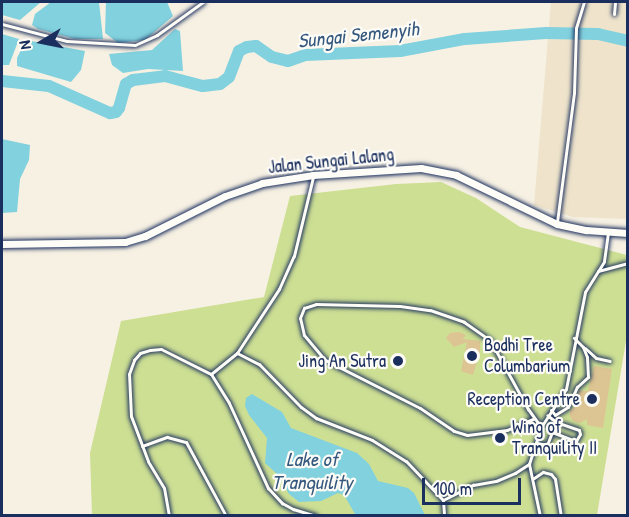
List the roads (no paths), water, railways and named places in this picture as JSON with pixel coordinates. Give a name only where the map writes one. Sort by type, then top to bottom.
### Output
[{"type":"street","name":"Jalan Sungai Lalang","points":[[2,244],[125,243],[249,186],[314,175],[400,169],[437,169],[466,179],[557,224],[608,233],[627,233]]},
{"type":"lane","points":[[2,24],[67,40],[135,45],[158,35],[203,2]]},
{"type":"lane","points":[[557,224],[574,93],[576,28],[584,2]]},
{"type":"lane","points":[[614,14],[615,2]]},
{"type":"lane","points":[[211,374],[237,353],[279,290],[289,268],[314,175]]},
{"type":"lane","points":[[540,516],[534,478],[529,464],[541,427],[550,410],[566,389],[571,369],[574,338],[585,292],[604,261],[608,233]]},
{"type":"lane","points":[[598,271],[627,263]]},
{"type":"lane","points":[[533,418],[507,430],[466,435],[454,431],[420,408],[325,360],[304,335],[300,318],[304,308],[316,304],[400,306],[430,309],[464,322],[490,340],[533,418],[541,427]]},
{"type":"lane","points":[[574,338],[596,358],[610,361]]},
{"type":"lane","points":[[550,410],[555,415],[568,407],[577,387],[588,377],[583,347]]},
{"type":"lane","points":[[169,516],[164,488],[142,446],[131,416],[128,390],[134,360],[140,353],[161,350],[211,374],[229,403],[268,488],[293,509],[316,516]]},
{"type":"lane","points":[[237,353],[259,364],[300,407],[316,418],[372,440],[406,461],[443,500],[444,516]]},
{"type":"lane","points":[[536,443],[543,447],[547,445],[552,432],[576,441],[580,434],[579,430],[556,422],[547,415]]},
{"type":"lane","points":[[142,446],[167,437],[186,442],[226,516]]},
{"type":"lane","points":[[443,500],[473,485],[496,481],[529,464]]},
{"type":"lane","points":[[534,478],[543,472],[551,474],[555,479],[561,516]]},
{"type":"water","points":[[2,2],[41,2],[20,20],[2,15]]},
{"type":"water","points":[[51,2],[99,2],[103,39],[75,39],[38,29],[32,25],[35,14]]},
{"type":"water","points":[[106,2],[167,2],[173,16],[145,40],[118,43],[105,33]]},
{"type":"water","points":[[175,29],[180,31],[183,71],[148,69],[123,73],[112,65],[109,54],[152,50]]},
{"type":"water","points":[[2,34],[19,39],[9,65],[2,65]]},
{"type":"water","points":[[26,40],[85,51],[81,70],[71,82],[17,66],[17,58]]},
{"type":"water","points":[[2,139],[30,145],[29,160],[20,179],[17,212],[2,213]]},
{"type":"water","name":"Lake of Tranquility","points":[[252,394],[282,412],[291,428],[357,453],[369,464],[378,481],[408,488],[414,493],[425,515],[355,514],[344,495],[338,493],[321,501],[299,502],[289,494],[278,475],[265,463],[267,438],[249,415],[245,406],[246,398]]},
{"type":"waterway","name":"Sungai Semenyih","points":[[2,81],[49,86],[110,113],[116,112],[119,108],[126,84],[133,80],[165,76],[203,86],[220,84],[229,77],[239,51],[247,47],[256,46],[272,57],[288,61],[305,55],[400,51],[465,39],[546,33],[598,34],[628,41]]},
{"type":"place","name":"Bodhi Tree Columbarium","points":[[472,356]]},
{"type":"place","name":"Jing An Sutra","points":[[398,361]]},
{"type":"place","name":"Reception Centre","points":[[592,399]]},
{"type":"place","name":"Wing of Tranquility II","points":[[500,438]]}]
